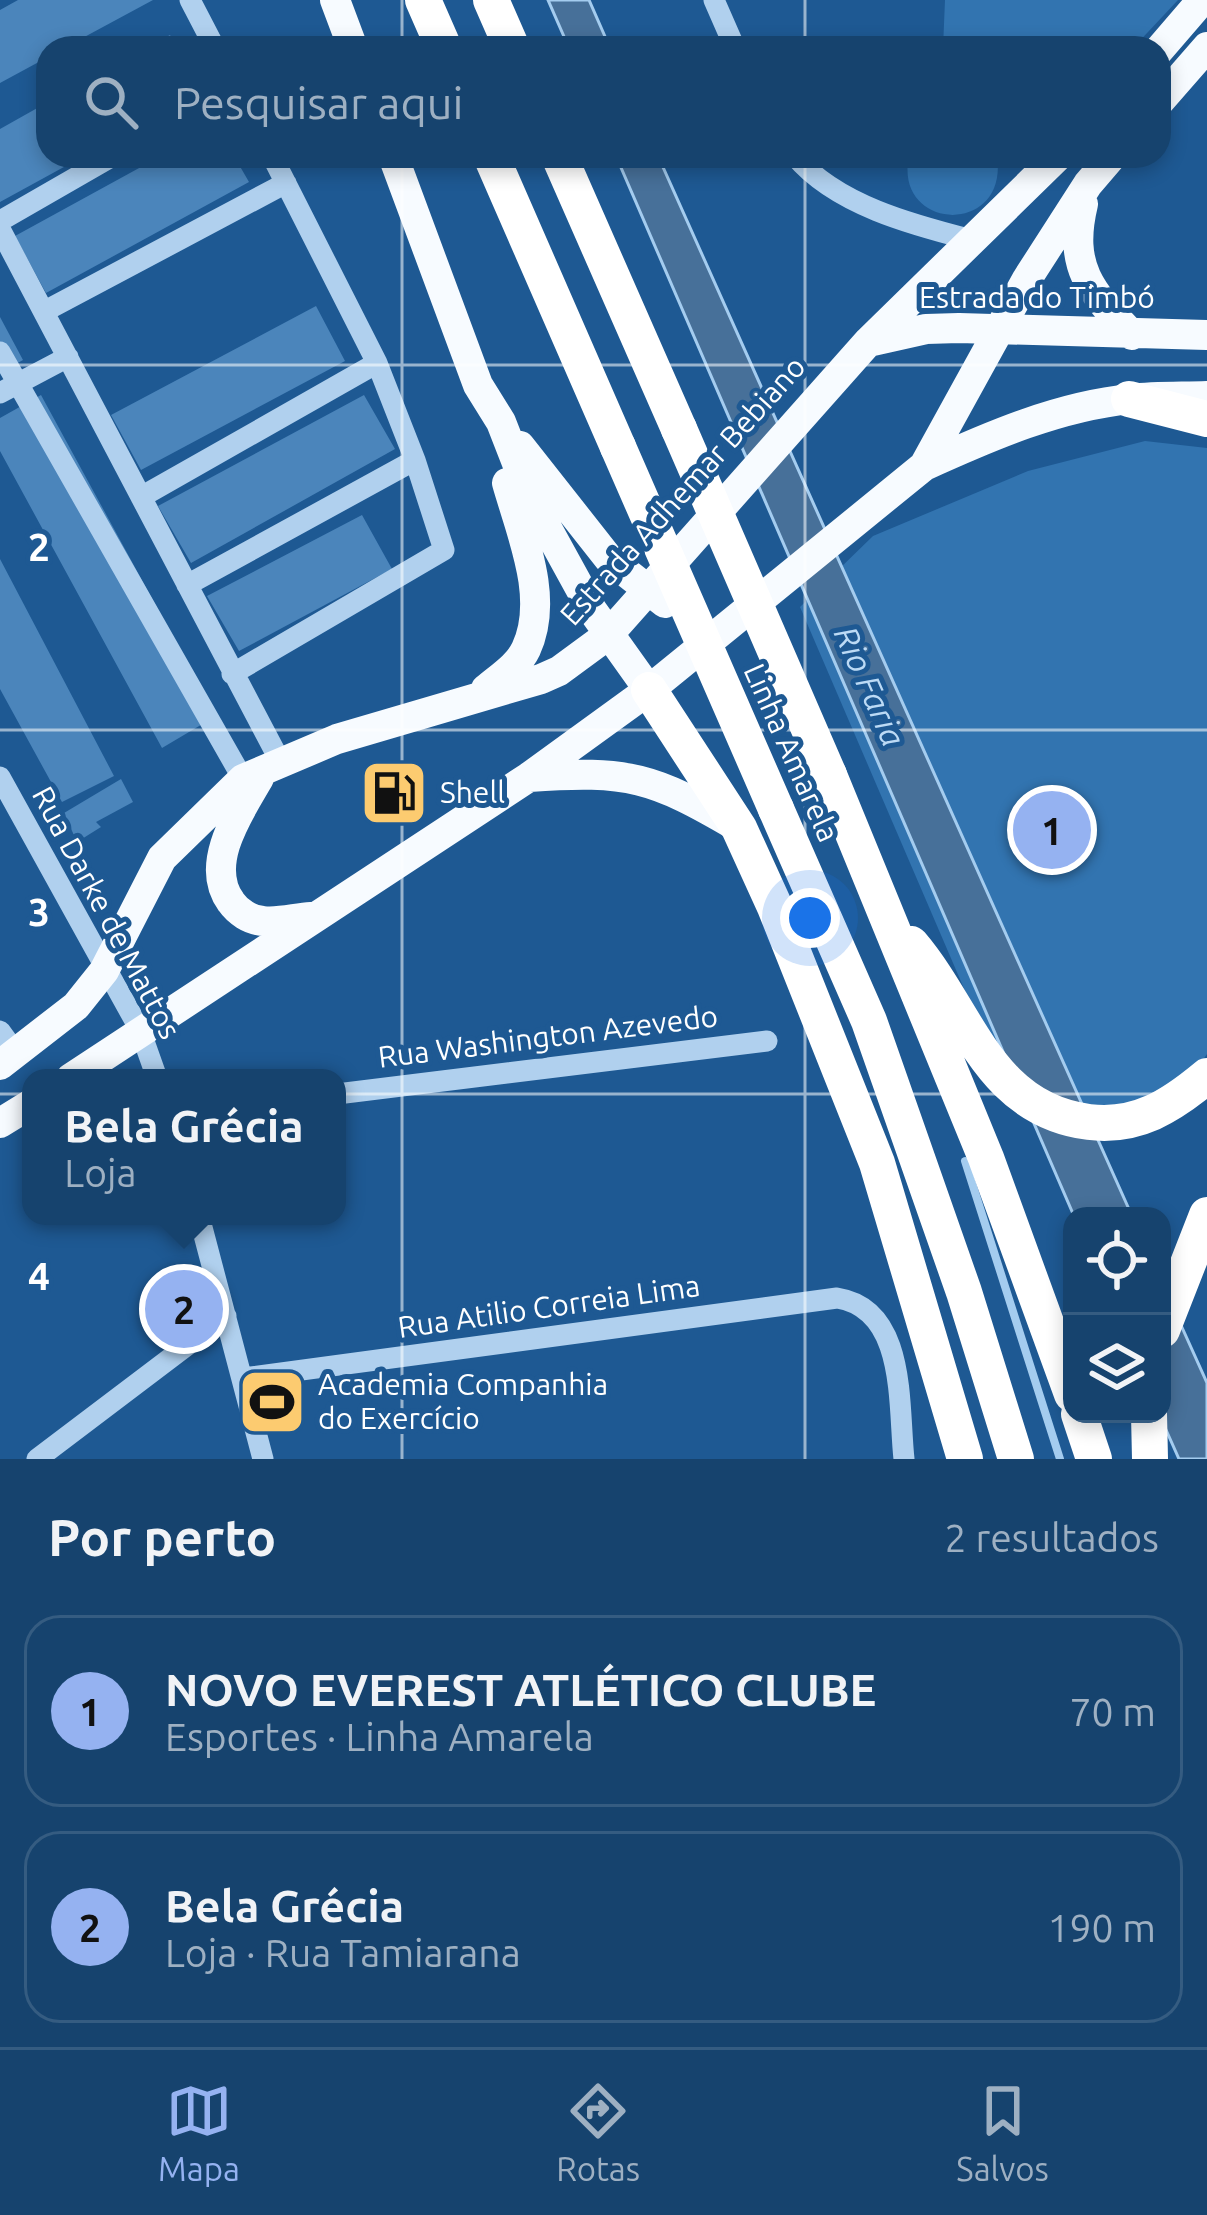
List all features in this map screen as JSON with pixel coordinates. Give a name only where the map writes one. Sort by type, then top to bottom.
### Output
[{"type":"highway","points":[[423,0],[439,36]]},
{"type":"highway","points":[[491,0],[507,36]]},
{"type":"highway","name":"Linha Amarela","points":[[496,168],[868,1022],[964,1292],[1016,1459]]},
{"type":"highway","name":"Linha Amarela","points":[[565,168],[830,775],[986,1158],[1063,1369]]},
{"type":"highway","points":[[1129,399],[1207,418]]},
{"type":"highway","points":[[650,690],[739,828],[775,907],[877,1163],[965,1459]]},
{"type":"highway","points":[[885,914],[936,974],[969,1034],[1011,1089],[1047,1113],[1100,1123],[1138,1120],[1173,1102],[1207,1076]]},
{"type":"highway","points":[[1167,1315],[1207,1215]]},
{"type":"highway","points":[[1081,1423],[1094,1459]]},
{"type":"highway","points":[[1149,1423],[1150,1459]]},
{"type":"main road","points":[[335,0],[348,36]]},
{"type":"main road","points":[[1171,36],[1202,0]]},
{"type":"main road","points":[[1171,88],[1207,47]]},
{"type":"main road","points":[[397,168],[478,385],[535,589],[526,649],[515,665],[472,700]]},
{"type":"main road","name":"Estrada Adhemar Bebiano","points":[[5,1050],[76,1006],[104,970],[162,858],[262,769],[352,734],[559,671],[608,635],[868,342],[1046,168]]},
{"type":"main road","points":[[924,466],[1027,279],[1102,168]]},
{"type":"main road","points":[[1088,184],[1076,233],[1078,255],[1097,298],[1132,335]]},
{"type":"main road","name":"Estrada do Timbó","points":[[868,342],[926,329],[1207,335]]},
{"type":"main road","points":[[478,385],[609,559],[648,593],[722,632]]},
{"type":"main road","points":[[84,1069],[529,777],[650,690],[924,466],[1033,422],[1129,399],[1207,396]]},
{"type":"main road","points":[[502,422],[530,499],[553,545],[608,635],[650,690]]},
{"type":"main road","points":[[262,769],[233,823],[220,876],[224,892],[235,908],[254,919],[268,922],[322,915]]},
{"type":"main road","points":[[529,777],[580,773],[652,781],[739,828]]},
{"type":"street","points":[[190,0],[209,36]]},
{"type":"street","points":[[714,0],[730,36]]},
{"type":"street","points":[[93,168],[0,225],[232,674],[262,769]]},
{"type":"street","points":[[232,674],[444,550],[376,363],[278,168]]},
{"type":"street","points":[[809,168],[829,186],[922,228],[972,241]]},
{"type":"street","points":[[45,311],[286,183]]},
{"type":"street","points":[[922,228],[947,264]]},
{"type":"street","points":[[0,352],[9,388],[262,769]]},
{"type":"street","points":[[9,388],[68,357]]},
{"type":"street","points":[[141,497],[376,363]]},
{"type":"street","points":[[187,586],[415,460]]},
{"type":"street","name":"Rua Darke de Mattos","points":[[0,777],[140,1030],[154,1069]]},
{"type":"street","name":"Rua Washington Azevedo","points":[[346,1093],[767,1040]]},
{"type":"street","points":[[201,1225],[263,1459]]},
{"type":"street","name":"Rua Atilio Correia Lima","points":[[243,1378],[837,1298],[862,1306],[887,1336],[904,1459]]},
{"type":"street","points":[[37,1459],[226,1316]]},
{"type":"shaded area","points":[[945,0],[1178,0],[1144,36],[944,36]]},
{"type":"shaded area","points":[[909,168],[997,168],[996,182],[986,201],[970,212],[951,215],[933,211],[918,199],[909,181]]},
{"type":"shaded area","points":[[1145,441],[1207,448],[1207,1054],[1171,1087],[1094,1111],[993,1056],[800,607],[873,536],[1028,471]]},
{"type":"water","points":[[548,0],[589,0],[605,36],[564,36]]},
{"type":"water","name":"Rio Faria","points":[[621,168],[663,168],[1128,1207],[1070,1207]]},
{"type":"water","points":[[1171,1303],[1207,1383],[1207,1459],[1179,1459],[1163,1423],[1171,1423]]},
{"type":"building","points":[[18,0],[153,0],[86,36],[36,36],[36,64],[0,83],[0,10]]},
{"type":"building","points":[[36,109],[36,168],[62,168],[0,202],[0,129]]},
{"type":"building","points":[[139,168],[241,168],[249,182],[46,293],[15,236]]},
{"type":"building","points":[[316,306],[345,361],[141,470],[111,415]]},
{"type":"building","points":[[0,317],[23,360],[0,373]]},
{"type":"building","points":[[41,395],[216,716],[162,748],[0,451],[0,418]]},
{"type":"building","points":[[364,395],[395,449],[191,563],[158,506]]},
{"type":"building","points":[[362,515],[392,569],[239,651],[207,596]]},
{"type":"building","points":[[0,559],[114,776],[62,802],[0,689]]},
{"type":"building","points":[[121,779],[133,802],[96,822],[101,827],[77,842],[64,813]]},
{"type":"waterway","points":[[965,1161],[1060,1459]]},
{"type":"place","name":"Shell","points":[[394,793]]},
{"type":"place","name":"NOVO EVEREST ATLÉTICO CLUBE","points":[[1052,830]]},
{"type":"place","name":"Bela Grécia","points":[[184,1309]]},
{"type":"place","name":"Academia Companhia do Exercício","points":[[272,1402]]}]
